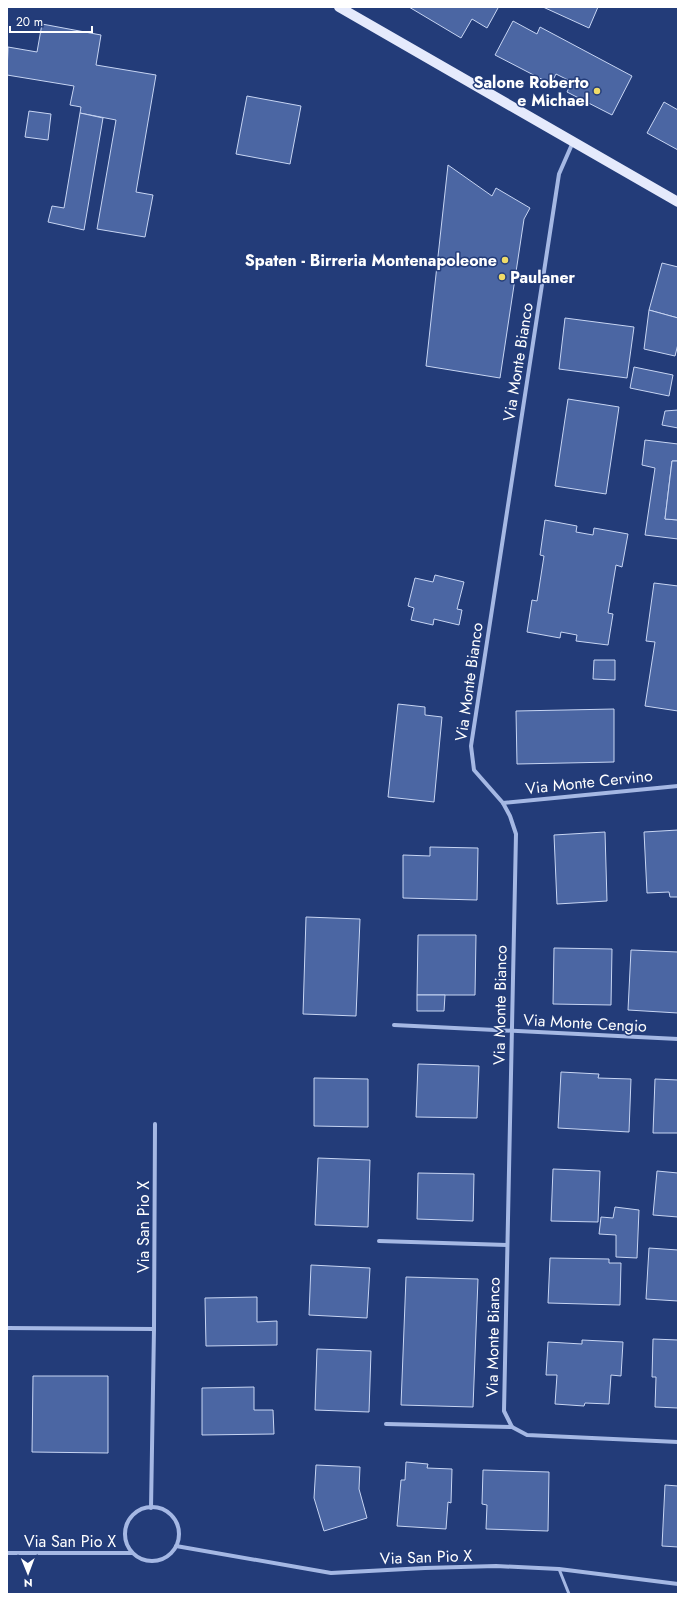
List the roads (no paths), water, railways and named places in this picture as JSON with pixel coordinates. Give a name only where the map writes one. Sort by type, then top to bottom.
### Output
[{"type":"main road","points":[[339,7],[678,202]]},
{"type":"street","name":"Via Monte Bianco","points":[[512,1427],[504,1411],[516,834],[510,816],[503,803],[474,770],[471,746],[559,174],[573,142]]},
{"type":"street","name":"Via Monte Cervino","points":[[503,803],[678,786]]},
{"type":"street","name":"Via Monte Cengio","points":[[394,1025],[678,1040]]},
{"type":"street","name":"Via San Pio X","points":[[155,1124],[151,1508],[142,1509],[134,1513],[125,1529],[125,1538],[132,1553],[147,1561],[156,1560],[164,1558],[176,1546],[331,1573],[496,1566],[559,1570],[678,1584]]},
{"type":"street","points":[[379,1241],[507,1245]]},
{"type":"street","points":[[7,1328],[154,1329]]},
{"type":"street","points":[[386,1424],[512,1427],[527,1435],[678,1442]]},
{"type":"street","points":[[151,1508],[164,1511],[174,1520],[178,1529],[176,1546]]},
{"type":"street","name":"Via San Pio X","points":[[7,1553],[132,1553]]},
{"type":"lane","points":[[559,1570],[569,1594]]},
{"type":"place","name":"Salone Roberto e Michael","points":[[597,91]]},
{"type":"place","name":"Spaten - Birreria Montenapoleone","points":[[505,260]]},
{"type":"place","name":"Paulaner","points":[[502,277]]}]
